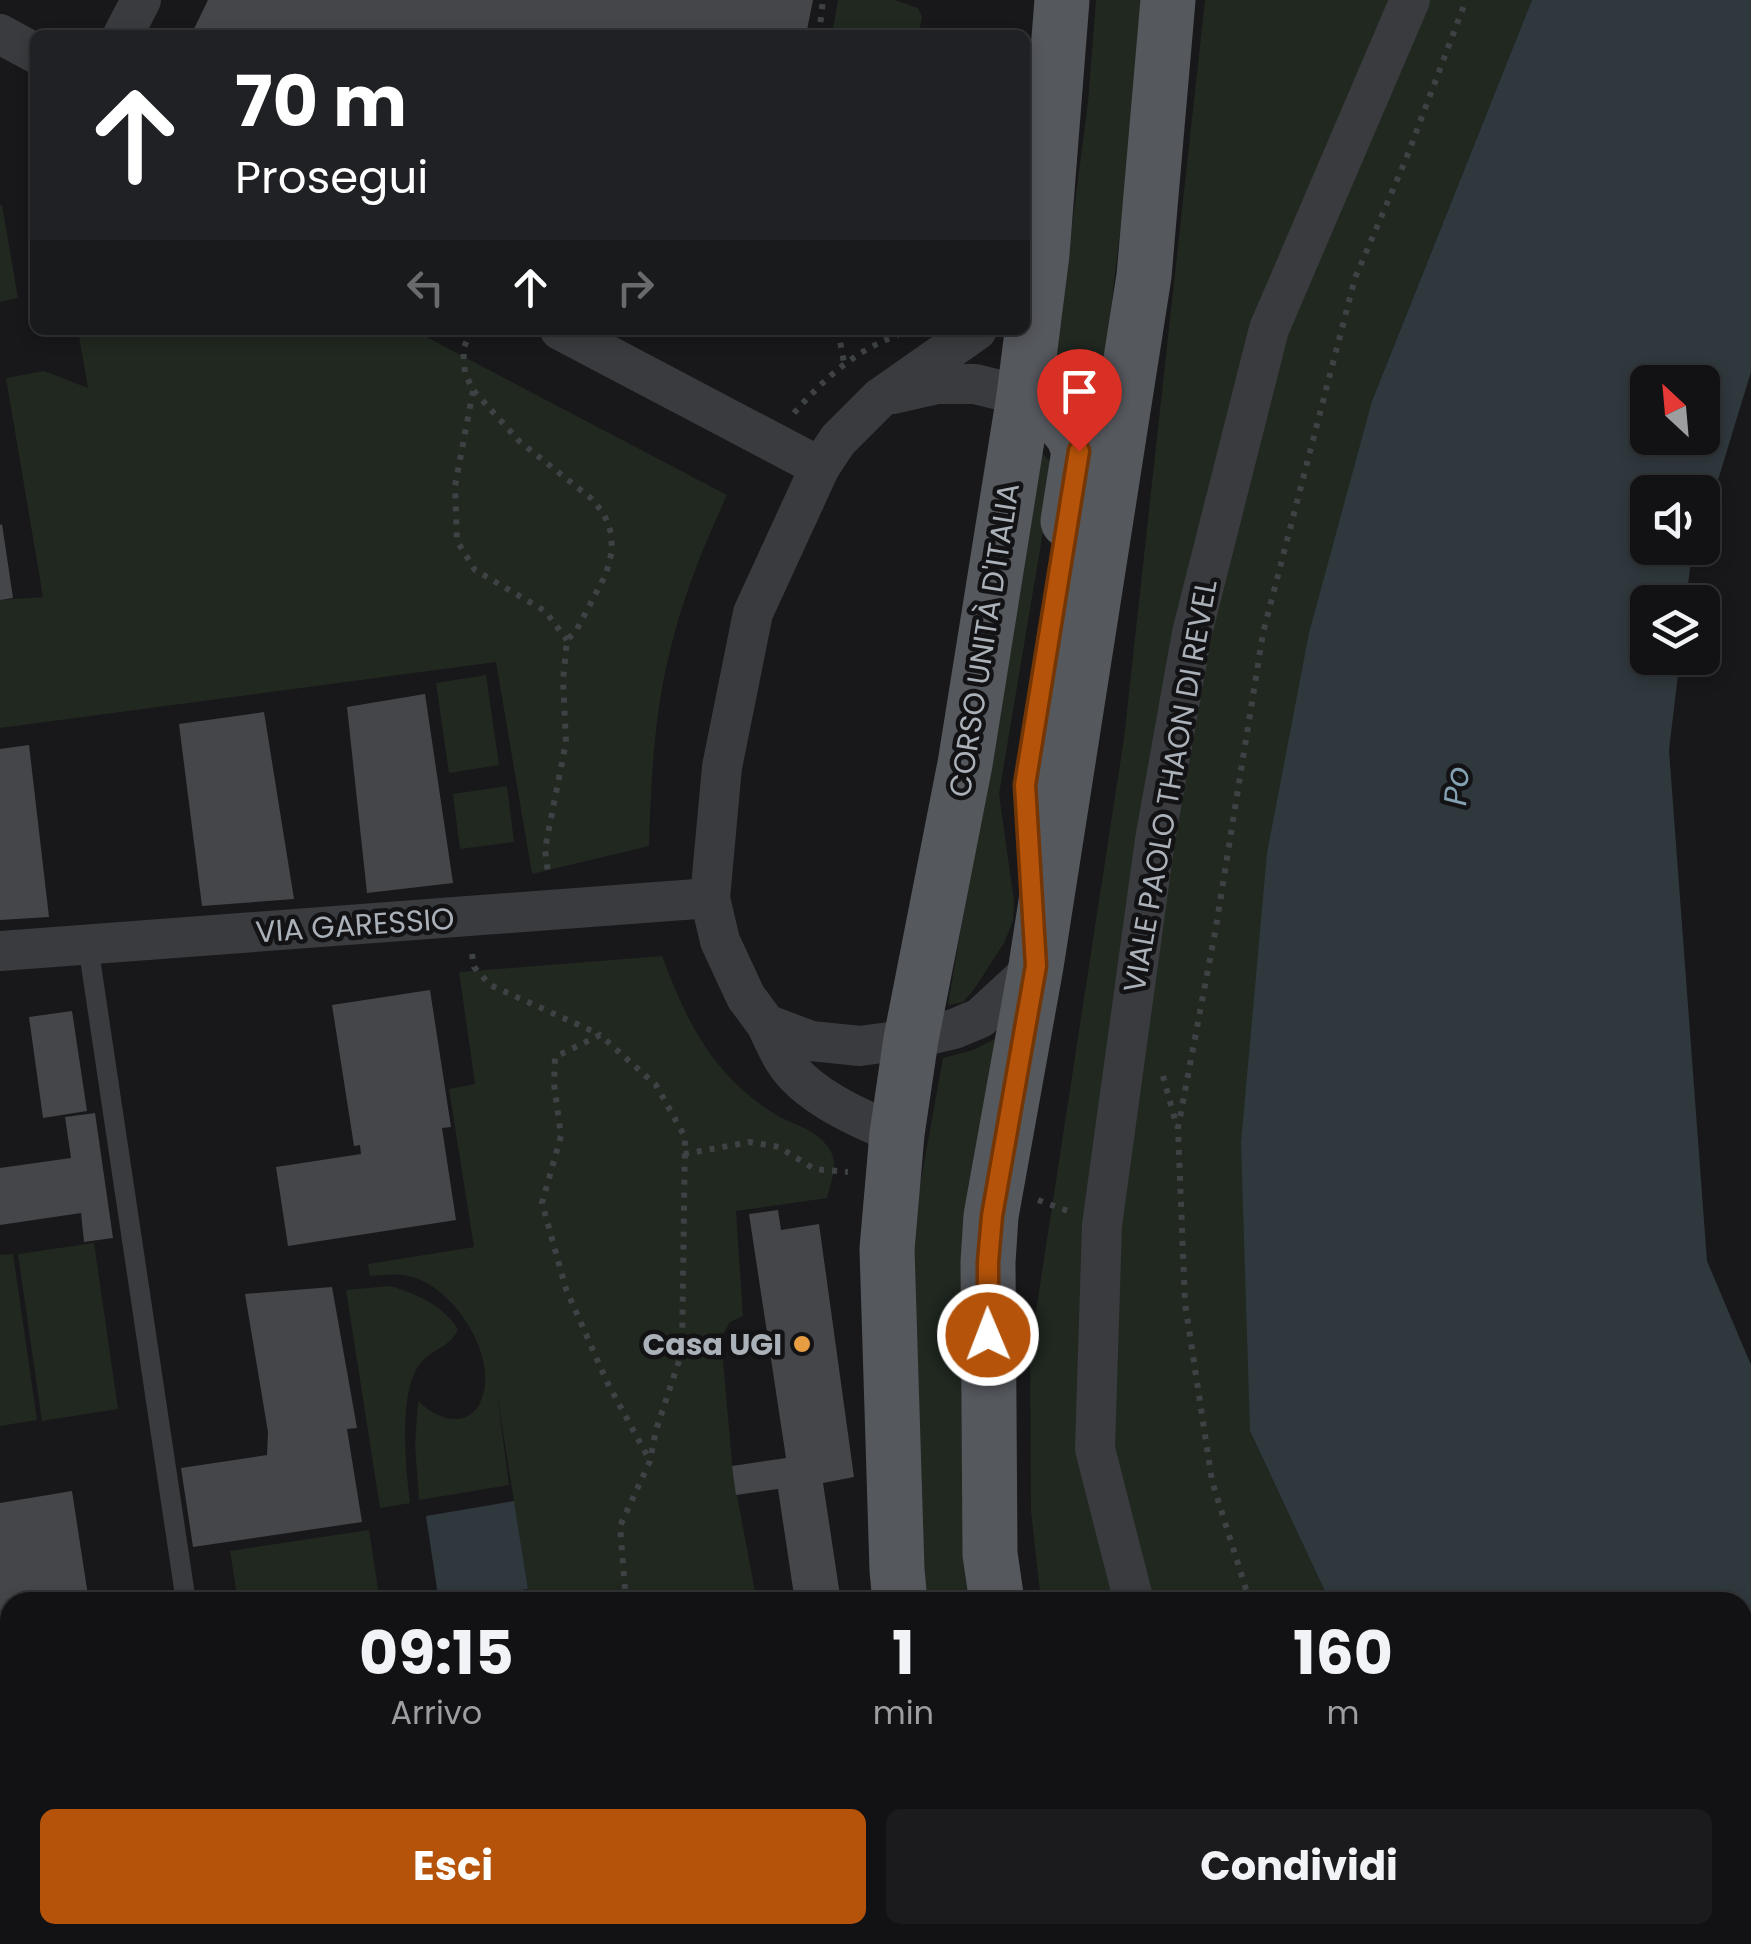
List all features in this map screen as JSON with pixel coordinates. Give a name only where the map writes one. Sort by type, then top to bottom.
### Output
[{"type":"main road","name":"CORSO UNITÀ D'ITALIA","points":[[1030,319],[1062,0]]},
{"type":"main road","points":[[996,1592],[990,1554],[988,1262],[992,1216],[1036,966],[1144,276],[1168,0]]},
{"type":"main road","name":"CORSO UNITÀ D'ITALIA","points":[[899,1592],[887,1250],[896,1134],[965,764],[1024,396],[1029,335]]},
{"type":"main road","points":[[1024,396],[1061,420],[1079,451],[1025,785],[1036,966]]},
{"type":"street","points":[[126,30],[141,0]]},
{"type":"street","name":"VIALE PAOLO THAON DI REVEL","points":[[1131,1592],[1095,1449],[1096,1412],[1102,1224],[1155,840],[1192,634],[1268,329],[1410,0]]},
{"type":"street","points":[[0,34],[30,50]]},
{"type":"street","points":[[569,335],[820,467]]},
{"type":"street","points":[[896,1134],[851,1113],[805,1084],[785,1062],[720,942],[710,898],[722,767],[752,613],[820,467],[838,440],[880,398],[970,335]]},
{"type":"street","points":[[880,398],[937,384],[976,384],[1024,396]]},
{"type":"street","name":"VIA GARESSIO","points":[[0,951],[710,898]]},
{"type":"street","points":[[766,1024],[811,1041],[860,1046],[954,1029],[980,1018],[1036,966]]},
{"type":"lane","points":[[88,945],[185,1592]]},
{"type":"path","points":[[820,30],[823,0]]},
{"type":"path","points":[[1247,1592],[1212,1480],[1185,1304],[1178,1128],[1216,927],[1263,633],[1355,278],[1406,159],[1466,0]]},
{"type":"path","points":[[470,335],[463,349],[465,373],[473,390],[519,440],[592,499],[612,533],[606,574],[576,631],[567,640],[563,680],[566,742],[546,849]]},
{"type":"path","points":[[839,335],[844,363]]},
{"type":"path","points":[[770,441],[844,363],[859,352],[900,335]]},
{"type":"path","points":[[473,390],[455,486],[457,541],[475,570],[544,611],[567,640]]},
{"type":"path","points":[[474,967],[490,986],[600,1035],[656,1085],[685,1136],[682,1352],[650,1461],[620,1526],[625,1592]]},
{"type":"path","points":[[600,1035],[555,1057],[554,1084],[562,1136],[542,1202],[566,1289],[606,1382],[650,1461]]},
{"type":"path","points":[[684,1154],[750,1142],[780,1147],[814,1169],[854,1172]]},
{"type":"shaded area","points":[[838,0],[895,0],[918,8],[922,17],[919,30],[833,30]]},
{"type":"shaded area","points":[[1096,0],[1144,0],[1095,441],[1051,388],[1088,102]]},
{"type":"shaded area","points":[[1205,0],[1532,0],[1372,401],[1250,1431],[1325,1592],[1040,1592],[1031,1511],[1030,1350],[1124,738]]},
{"type":"shaded area","points":[[0,205],[18,298],[0,302]]},
{"type":"shaded area","points":[[79,335],[423,335],[727,495],[694,574],[669,655],[657,726],[649,846],[532,874],[496,662],[0,728],[0,600],[43,597],[6,378],[44,371],[88,388]]},
{"type":"shaded area","points":[[1041,452],[1054,466],[999,794],[1014,901],[1013,921],[1004,943],[975,988],[963,1002],[948,1005]]},
{"type":"shaded area","points":[[486,675],[499,765],[449,773],[436,683]]},
{"type":"shaded area","points":[[507,786],[514,842],[460,849],[453,794]]},
{"type":"shaded area","points":[[662,956],[691,1023],[716,1062],[749,1096],[815,1134],[832,1153],[834,1172],[827,1198],[736,1211],[743,1316],[730,1322],[721,1337],[733,1474],[755,1592],[528,1592],[497,1394],[509,1485],[419,1500],[415,1445],[418,1401],[450,1419],[469,1416],[482,1398],[485,1368],[473,1334],[452,1303],[409,1276],[370,1276],[368,1264],[474,1247],[449,1089],[475,1084],[459,972]]},
{"type":"shaded area","points":[[999,1037],[971,1592],[924,1592],[912,1276],[915,1213],[943,1058],[973,1050]]},
{"type":"shaded area","points":[[94,1243],[118,1409],[42,1421],[18,1254]]},
{"type":"shaded area","points":[[13,1254],[37,1420],[0,1426],[0,1255]]},
{"type":"shaded area","points":[[391,1286],[429,1302],[458,1329],[451,1340],[419,1365],[412,1378],[405,1432],[410,1503],[380,1508],[346,1290]]},
{"type":"shaded area","points":[[369,1530],[378,1592],[236,1592],[230,1551]]},
{"type":"water","name":"Po","points":[[1532,0],[1751,0],[1751,372],[1720,475],[1630,475],[1630,565],[1691,565],[1688,585],[1630,585],[1630,675],[1678,675],[1669,750],[1707,1261],[1751,1365],[1751,1592],[1325,1592],[1250,1431],[1241,1143],[1267,853],[1309,633],[1372,401]]},
{"type":"water","points":[[514,1501],[528,1589],[437,1592],[426,1516]]},
{"type":"building","points":[[208,0],[813,0],[807,30],[193,30]]},
{"type":"building","points":[[0,525],[13,598],[0,600]]},
{"type":"building","points":[[425,694],[453,883],[367,893],[347,707]]},
{"type":"building","points":[[264,712],[294,899],[202,906],[179,724]]},
{"type":"building","points":[[29,745],[49,917],[0,920],[0,749]]},
{"type":"building","points":[[430,990],[451,1127],[442,1128],[456,1220],[288,1246],[276,1167],[361,1154],[360,1145],[354,1146],[332,1005]]},
{"type":"building","points":[[72,1011],[87,1111],[43,1118],[29,1017]]},
{"type":"building","points":[[95,1113],[113,1238],[84,1242],[81,1213],[0,1225],[0,1168],[71,1158],[65,1117]]},
{"type":"building","name":"Casa UGI","points":[[778,1210],[781,1230],[819,1224],[854,1477],[823,1483],[839,1592],[793,1592],[778,1489],[736,1495],[732,1466],[786,1458],[749,1214]]},
{"type":"building","points":[[332,1287],[357,1428],[347,1429],[362,1522],[193,1547],[181,1468],[267,1455],[268,1432],[245,1294]]},
{"type":"building","points":[[72,1491],[87,1592],[0,1592],[0,1503]]},
{"type":"place","name":"Casa UGI","points":[[802,1344]]},
{"type":"route","points":[[988,1335],[992,1216],[1036,966],[1025,785],[1079,451]]}]
